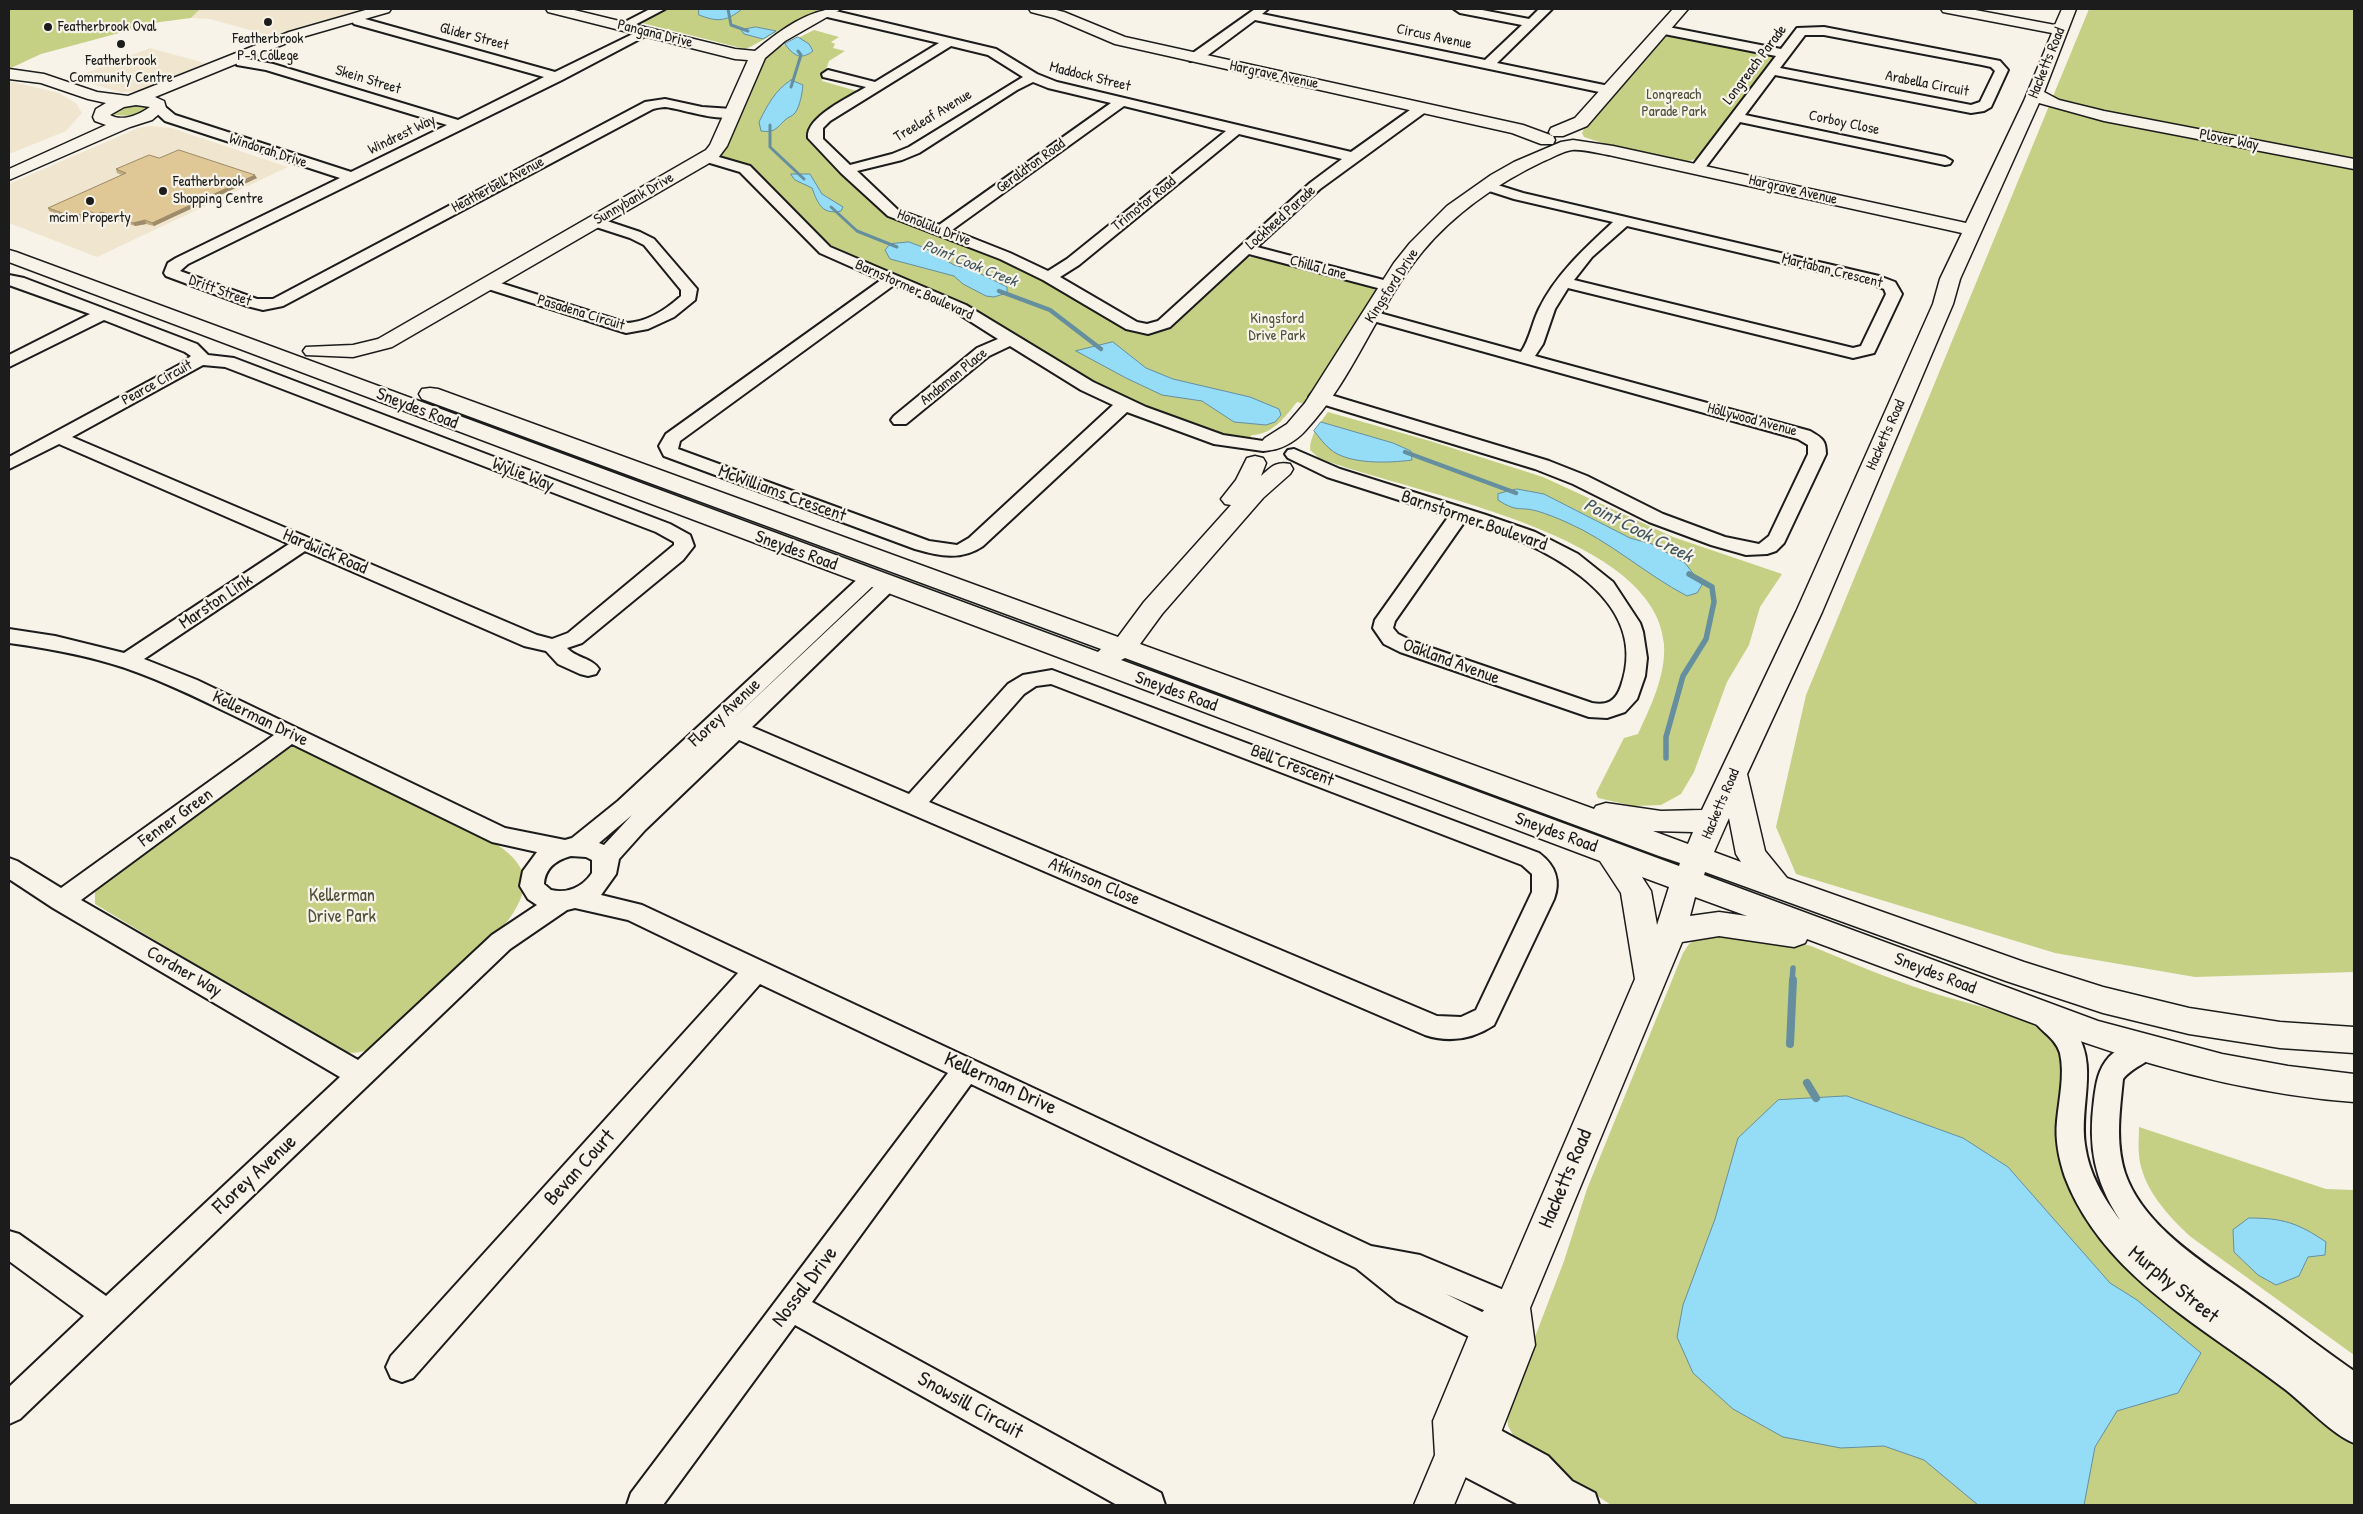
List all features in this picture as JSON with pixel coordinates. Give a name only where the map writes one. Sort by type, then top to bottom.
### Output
[{"type":"street","name":"Pangana Drive","points":[[553,9],[735,54],[758,56]]},
{"type":"street","points":[[623,26],[659,9]]},
{"type":"street","name":"Hargrave Avenue","points":[[1036,9],[1068,18],[1112,38],[1195,58],[1972,230]]},
{"type":"street","points":[[1460,9],[1531,23]]},
{"type":"street","points":[[1487,65],[1546,9]]},
{"type":"street","name":"Kingsford Drive","points":[[1261,454],[1296,428],[1372,316],[1402,266],[1430,233],[1488,186],[1562,139],[1609,90],[1681,9]]},
{"type":"street","points":[[1948,9],[2064,21]]},
{"type":"street","points":[[1966,9],[2064,21]]},
{"type":"street","points":[[9,176],[128,121],[148,116],[158,108],[165,97],[176,90],[299,39],[392,10]]},
{"type":"street","points":[[9,164],[69,138],[90,125],[112,106],[130,101],[286,37],[334,22],[392,10]]},
{"type":"street","name":"Maddock Street","points":[[830,11],[999,55],[1032,77],[1053,86],[1353,157]]},
{"type":"street","name":"Sunnybank Drive","points":[[313,351],[357,351],[385,343],[706,158],[718,146],[758,56],[780,38],[830,11]]},
{"type":"street","points":[[1195,58],[1257,12]]},
{"type":"street","name":"Circus Avenue","points":[[1257,12],[1487,65],[1609,90]]},
{"type":"street","name":"Glider Street","points":[[361,20],[383,29],[557,77]]},
{"type":"street","name":"Hacketts Road","points":[[1434,1505],[1650,977],[1670,933],[1675,908],[1733,774],[1813,603],[1943,304],[1950,279],[2032,101],[2064,21]]},
{"type":"street","points":[[1663,30],[1782,53]]},
{"type":"street","name":"Longreach Parade","points":[[1697,169],[1782,53],[1798,33],[1804,30]]},
{"type":"street","name":"Arabella Circuit","points":[[1770,70],[1971,109],[1984,106],[2002,72],[1998,66],[1982,61],[1824,31],[1804,30]]},
{"type":"street","name":"Windrest Way","points":[[172,268],[182,261],[647,32]]},
{"type":"street","name":"Honolulu Drive","points":[[951,42],[830,114],[816,128],[814,134],[817,141],[889,210],[1005,256],[1049,277],[1125,322],[1144,329]]},
{"type":"street","name":"Skein Street","points":[[245,61],[460,124]]},
{"type":"street","points":[[9,74],[44,79],[84,92],[130,101],[148,100],[154,102],[158,108]]},
{"type":"street","points":[[828,74],[877,86]]},
{"type":"street","name":"Treeleaf Avenue","points":[[846,170],[897,157],[914,150],[1012,87],[1032,77]]},
{"type":"street","points":[[84,92],[102,113],[101,117],[110,122],[128,121]]},
{"type":"street","name":"Plover Way","points":[[2032,101],[2354,164]]},
{"type":"street","name":"Geraldton Road","points":[[941,231],[1121,102]]},
{"type":"street","name":"Heatherbell Avenue","points":[[273,304],[650,105],[664,103],[702,111],[732,113]]},
{"type":"street","name":"Windorah Drive","points":[[158,108],[170,118],[185,124],[352,178]]},
{"type":"street","name":"Lockheed Parade","points":[[1144,329],[1164,324],[1316,186],[1422,108]]},
{"type":"street","name":"Corboy Close","points":[[1736,117],[1946,160]]},
{"type":"street","name":"Windorah Drive","points":[[128,121],[185,124]]},
{"type":"street","name":"Trimotor Road","points":[[1049,277],[1073,262],[1236,129]]},
{"type":"street","name":"Barnstormer Boulevard","points":[[706,158],[745,169],[825,250],[894,278],[960,308],[1065,374],[1125,405],[1220,440],[1241,450],[1261,454]]},
{"type":"street","name":"Martaban Crescent","points":[[1488,186],[1623,221],[1873,279],[1889,285],[1893,289],[1894,294],[1868,349],[1853,353],[1832,350],[1564,282]]},
{"type":"street","points":[[1525,358],[1535,344],[1547,309],[1564,282],[1587,254],[1623,221]]},
{"type":"street","name":"Pasadena Circuit","points":[[488,284],[626,328],[638,328],[651,323],[689,297],[689,289],[649,242],[635,235],[595,222]]},
{"type":"street","name":"Sneydes Road","points":[[9,237],[313,351],[372,370],[884,576]]},
{"type":"street","name":"Chilla Lane","points":[[1246,249],[1390,286]]},
{"type":"street","name":"Sneydes Road","points":[[9,256],[884,576],[1109,651],[1548,803],[1692,870],[1870,949],[2043,1015],[2146,1049],[2234,1071],[2316,1085],[2354,1088]]},
{"type":"street","points":[[71,261],[68,266],[69,273],[94,288]]},
{"type":"street","name":"Drift Street","points":[[172,268],[172,273],[176,275],[244,300],[259,305],[273,304]]},
{"type":"street","name":"McWilliams Crescent","points":[[894,278],[672,438],[668,446],[670,452],[922,545],[953,552],[964,549],[976,542],[1111,415],[1125,405]]},
{"type":"street","name":"Pearce Circuit","points":[[9,280],[18,281],[194,349],[200,354],[199,360],[188,367],[9,464]]},
{"type":"street","points":[[9,362],[103,314]]},
{"type":"street","name":"Hollywood Avenue","points":[[1318,398],[1542,465],[1593,486],[1647,514],[1695,534],[1754,550],[1766,549],[1773,544],[1818,454],[1818,446],[1814,440],[1794,432],[1372,316]]},
{"type":"street","name":"Andaman Place","points":[[900,420],[983,352],[1011,339]]},
{"type":"street","name":"Sunnybank Drive","points":[[372,370],[374,356],[385,343]]},
{"type":"street","name":"Wylie Way","points":[[199,360],[228,362],[654,525],[683,539],[684,546],[676,556],[575,638],[553,646]]},
{"type":"street","points":[[1109,651],[1153,608],[1255,493],[1289,461],[1296,428]]},
{"type":"street","name":"Hardwick Road","points":[[57,437],[531,641],[553,646],[565,659],[588,669]]},
{"type":"street","points":[[1261,454],[1265,468],[1289,461]]},
{"type":"street","points":[[1109,651],[1233,500],[1247,481],[1261,454]]},
{"type":"street","name":"Barnstormer Boulevard","points":[[1289,461],[1525,535],[1554,548],[1590,571],[1617,600],[1633,632],[1637,663],[1633,684],[1626,700],[1617,708],[1600,712]]},
{"type":"street","name":"Oakland Avenue","points":[[1460,514],[1385,620],[1382,628],[1386,635],[1407,647],[1584,709],[1600,712]]},
{"type":"street","name":"Marston Link","points":[[128,660],[304,544]]},
{"type":"street","name":"Florey Avenue","points":[[571,847],[626,807],[726,725],[884,576]]},
{"type":"street","name":"Kellerman Drive","points":[[9,636],[80,648],[128,660],[189,684],[500,836],[522,856],[532,879]]},
{"type":"street","name":"Sneydes Road","points":[[1109,651],[1611,854],[1777,887],[2102,1000],[2189,1021],[2280,1034],[2354,1040]]},
{"type":"street","name":"Bell Crescent","points":[[913,805],[1016,690],[1031,680],[1052,677],[1515,851],[1537,863],[1546,874],[1548,885],[1485,1017],[1474,1025]]},
{"type":"street","name":"Florey Avenue","points":[[605,870],[615,848],[726,725]]},
{"type":"street","name":"Atkinson Close","points":[[726,725],[1434,1027],[1456,1030],[1474,1025]]},
{"type":"street","name":"Fenner Green","points":[[62,901],[290,734]]},
{"type":"street","points":[[1733,774],[1751,854],[1777,887]]},
{"type":"street","points":[[1548,803],[1677,822],[1702,822],[1714,817]]},
{"type":"street","name":"Kellerman Drive","points":[[500,836],[571,847]]},
{"type":"street","points":[[571,847],[597,851],[605,870],[592,890],[568,900],[542,897],[532,879],[544,858],[571,847]]},
{"type":"street","points":[[1611,854],[1636,891],[1650,977]]},
{"type":"street","name":"Cordner Way","points":[[9,867],[62,901],[360,1075]]},
{"type":"street","name":"Kellerman Drive","points":[[605,870],[614,892],[633,912]]},
{"type":"street","name":"Florey Avenue","points":[[501,942],[523,907],[532,879]]},
{"type":"street","name":"Florey Avenue","points":[[9,1408],[501,942],[568,900]]},
{"type":"street","name":"Kellerman Drive","points":[[568,900],[633,912],[1366,1258],[1408,1291],[1506,1328]]},
{"type":"street","points":[[1670,933],[1698,926],[1719,924],[1870,949]]},
{"type":"street","name":"Bevan Court","points":[[402,1367],[757,970]]},
{"type":"street","name":"Murphy Street","points":[[2043,1015],[2063,1032],[2074,1056],[2070,1120],[2072,1148],[2084,1189],[2110,1229],[2128,1251],[2157,1277],[2326,1403],[2354,1427]]},
{"type":"street","name":"Murphy Street","points":[[2146,1049],[2134,1052],[2113,1069],[2106,1107],[2106,1149],[2112,1176],[2126,1204],[2151,1236],[2183,1264],[2354,1390]]},
{"type":"street","name":"Nossal Drive","points":[[643,1505],[967,1069]]},
{"type":"street","points":[[9,1244],[107,1315]]},
{"type":"street","name":"Snowsill Circuit","points":[[791,1306],[1149,1505]]},
{"type":"street","points":[[1462,1437],[1527,1492],[1566,1501]]},
{"type":"shaded area","name":"Featherbrook P-9 College","points":[[200,9],[362,9],[271,36],[210,19],[191,18]]},
{"type":"shaded area","points":[[150,48],[205,63],[144,90],[131,92],[119,92],[73,78]]},
{"type":"shaded area","points":[[9,81],[59,93],[76,103],[82,113],[66,131],[9,154]]},
{"type":"shaded area","name":"Featherbrook Shopping Centre","points":[[150,126],[171,128],[288,167],[97,257],[9,223],[9,184],[138,128]]},
{"type":"green space","points":[[9,9],[200,9],[191,18],[160,22],[41,54],[11,68],[9,67]]},
{"type":"green space","points":[[664,9],[827,9],[794,26],[788,25],[745,49],[638,22]]},
{"type":"green space","points":[[2089,9],[2354,9],[2354,972],[2195,977],[2055,953],[1796,874],[1776,827],[1806,695]]},
{"type":"green space","name":"Kingsford Drive Park","points":[[814,30],[839,37],[831,42],[835,44],[833,48],[845,51],[829,61],[822,81],[859,93],[812,124],[809,133],[812,145],[877,205],[1008,262],[1078,298],[1134,333],[1148,335],[1166,330],[1240,261],[1246,258],[1259,256],[1371,286],[1377,293],[1305,404],[1297,402],[1278,424],[1266,432],[1252,435],[1248,440],[1226,436],[1148,409],[1082,377],[997,323],[950,298],[833,249],[750,167],[721,157],[720,154],[760,64],[768,53]]},
{"type":"green space","name":"Longreach Parade Park","points":[[1675,35],[1770,54],[1773,58],[1698,158],[1686,162],[1615,147],[1584,137],[1582,133],[1586,125],[1662,38]]},
{"type":"green space","points":[[133,104],[146,106],[147,109],[131,116],[114,115],[117,109]]},
{"type":"green space","points":[[1328,412],[1430,441],[1543,477],[1673,537],[1782,574],[1760,607],[1749,645],[1727,682],[1694,772],[1681,794],[1661,805],[1634,806],[1598,798],[1596,793],[1624,738],[1638,734],[1660,679],[1663,667],[1664,644],[1650,605],[1619,572],[1573,544],[1520,521],[1319,458],[1310,450],[1310,445],[1316,430]]},
{"type":"green space","name":"Kellerman Drive Park","points":[[281,748],[313,749],[499,846],[513,858],[523,873],[524,886],[520,900],[513,913],[492,939],[375,1047],[361,1052],[351,1053],[337,1050],[95,904],[95,890],[106,880]]},
{"type":"green space","points":[[1706,932],[1811,946],[1915,987],[1996,1011],[2029,1023],[2059,1040],[2081,1194],[2354,1436],[2354,1505],[1611,1505],[1517,1442],[1508,1426],[1507,1410],[1564,1261],[1587,1189],[1683,953],[1689,944]]},
{"type":"green space","points":[[2139,1127],[2326,1189],[2354,1190],[2354,1355],[2191,1237],[2165,1211],[2145,1179],[2141,1167]]},
{"type":"water","points":[[699,9],[742,9],[731,16],[716,20],[699,15]]},
{"type":"water","points":[[756,27],[776,31],[763,39],[744,34],[741,30]]},
{"type":"water","points":[[798,37],[809,44],[813,51],[804,56],[794,54],[785,44]]},
{"type":"water","points":[[791,80],[803,85],[801,100],[797,110],[774,130],[761,131],[759,122],[768,104],[776,93]]},
{"type":"water","points":[[791,174],[810,174],[822,194],[843,207],[841,211],[825,210],[816,199],[812,188],[795,180]]},
{"type":"water","points":[[909,242],[925,248],[954,265],[975,271],[1007,287],[1007,293],[994,297],[986,296],[963,284],[954,276],[890,259],[885,250],[890,244]]},
{"type":"water","points":[[1113,342],[1146,368],[1173,379],[1250,397],[1279,409],[1281,415],[1275,422],[1266,425],[1234,422],[1202,401],[1162,395],[1076,351]]},
{"type":"water","points":[[1321,422],[1393,443],[1411,451],[1412,460],[1370,462],[1347,458],[1328,447],[1314,431]]},
{"type":"water","points":[[1517,489],[1544,494],[1630,538],[1652,544],[1685,563],[1702,585],[1697,593],[1687,596],[1598,538],[1544,513],[1514,508],[1498,500],[1498,494]]},
{"type":"water","points":[[1847,1096],[1963,1138],[2008,1167],[2110,1283],[2137,1300],[2201,1353],[2178,1393],[2117,1411],[2095,1447],[2084,1505],[1978,1505],[1924,1460],[1884,1446],[1841,1448],[1783,1437],[1733,1409],[1693,1373],[1677,1337],[1683,1305],[1715,1219],[1738,1138],[1778,1100]]},
{"type":"water","points":[[2249,1218],[2281,1221],[2307,1230],[2326,1242],[2325,1255],[2308,1257],[2299,1276],[2276,1285],[2258,1275],[2234,1252],[2233,1230]]},
{"type":"building","name":"Featherbrook Shopping Centre","points":[[179,150],[255,175],[152,223],[145,220],[133,223],[102,212],[97,214],[88,211],[74,217],[48,208],[126,173],[116,169],[149,155],[159,158]]},
{"type":"waterway","name":"Point Cook Creek","points":[[728,9],[731,25],[748,31]]},
{"type":"waterway","name":"Point Cook Creek","points":[[791,87],[801,55],[798,51]]},
{"type":"waterway","name":"Point Cook Creek","points":[[770,125],[770,147],[804,179]]},
{"type":"waterway","name":"Point Cook Creek","points":[[831,207],[857,231],[897,247]]},
{"type":"waterway","name":"Point Cook Creek","points":[[999,291],[1050,310],[1101,349]]},
{"type":"waterway","name":"Point Cook Creek","points":[[1405,452],[1516,493]]},
{"type":"waterway","name":"Point Cook Creek","points":[[1666,758],[1666,737],[1683,676],[1706,639],[1714,602],[1712,587],[1689,574]]},
{"type":"waterway","name":"Point Cook Creek","points":[[1792,982],[1793,968]]},
{"type":"waterway","name":"Point Cook Creek","points":[[1790,1044],[1793,980]]},
{"type":"waterway","name":"Point Cook Creek","points":[[1807,1083],[1816,1098]]},
{"type":"place","name":"Featherbrook P-9 College","points":[[268,22]]},
{"type":"place","name":"Featherbrook Oval","points":[[48,27]]},
{"type":"place","name":"Featherbrook Community Centre","points":[[121,44]]},
{"type":"place","name":"Featherbrook Shopping Centre","points":[[163,191]]},
{"type":"place","name":"mcim Property","points":[[90,201]]}]
